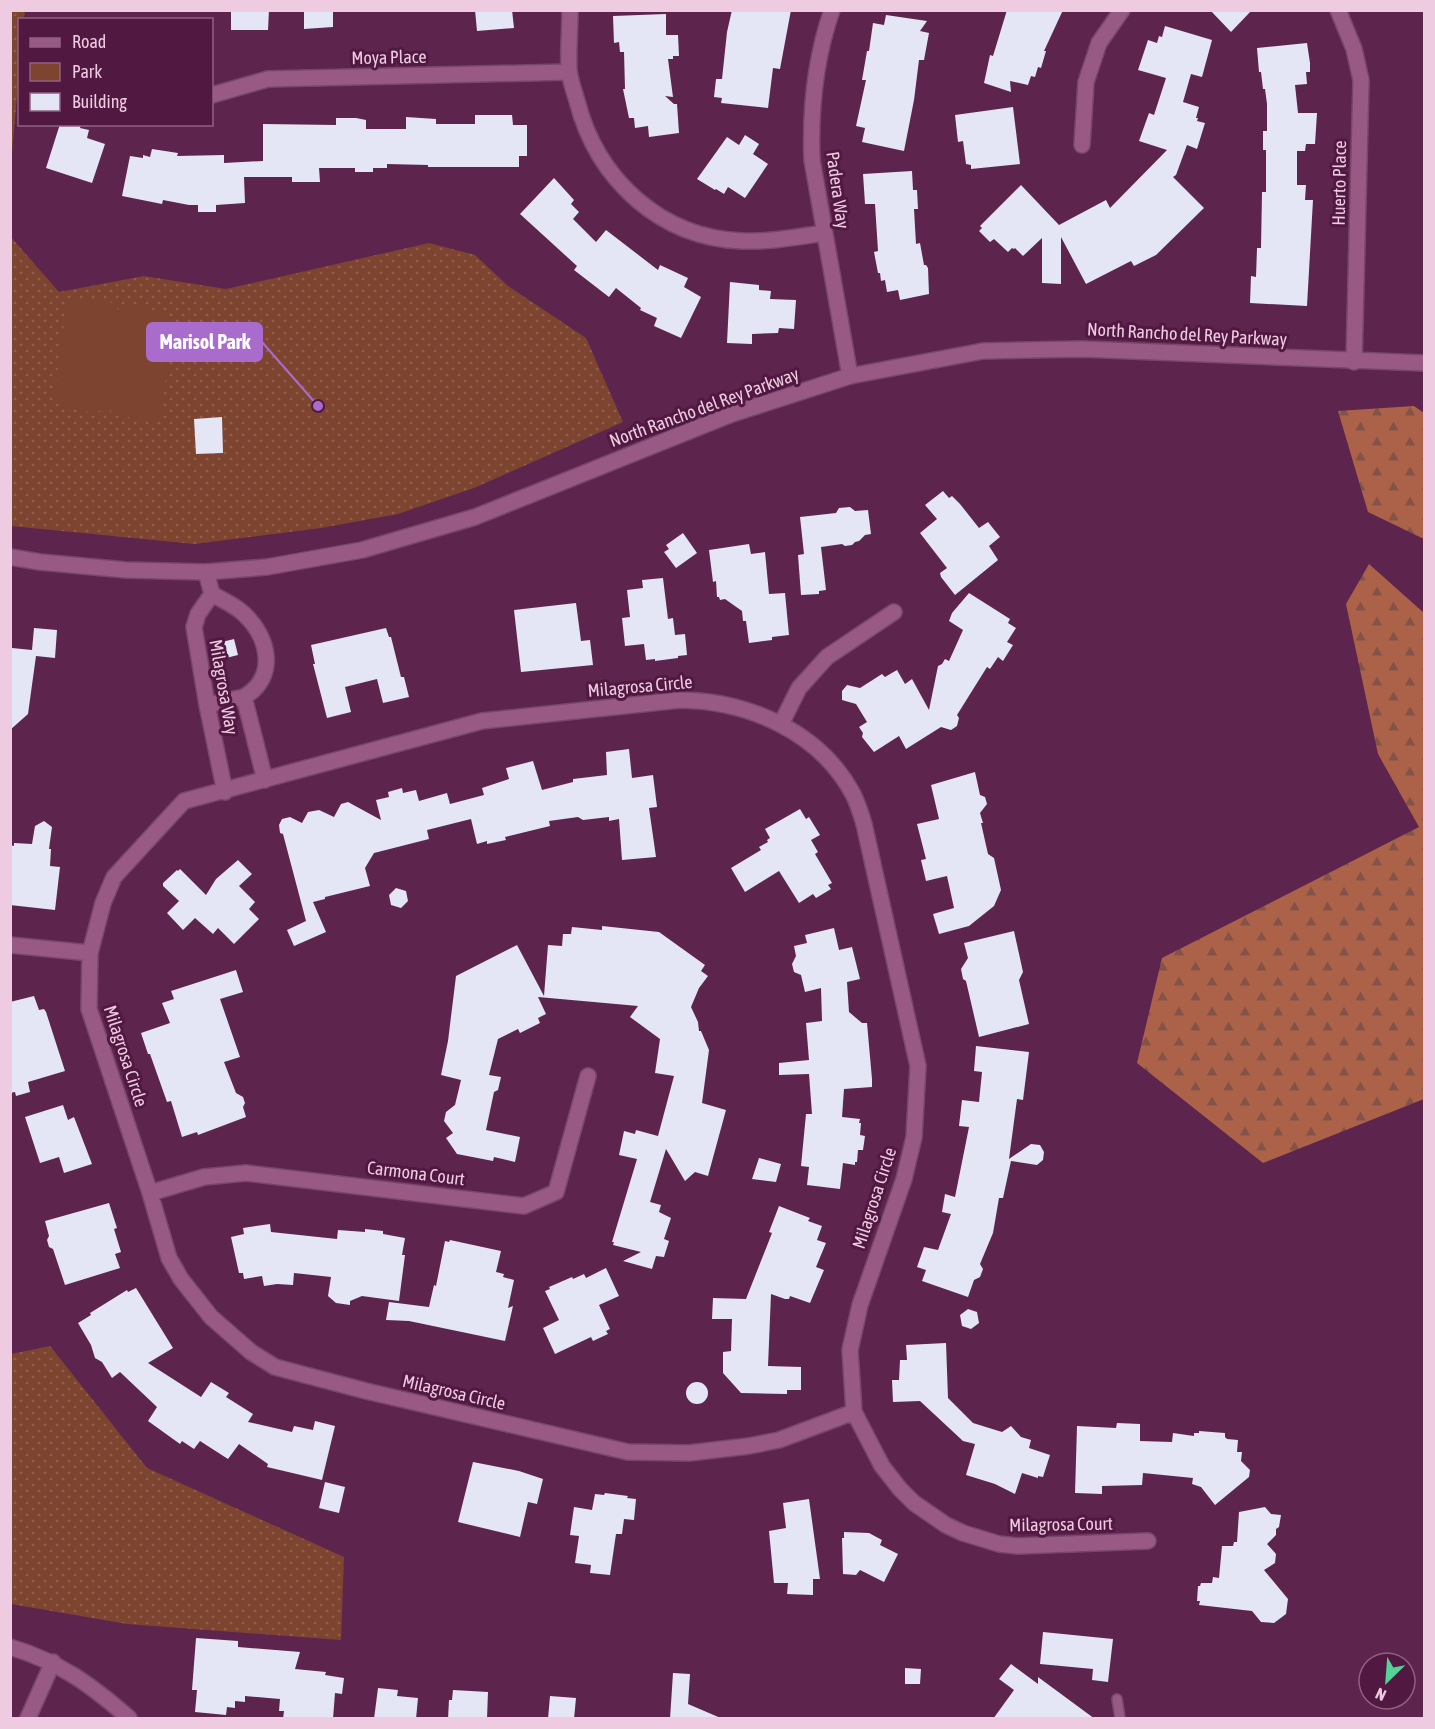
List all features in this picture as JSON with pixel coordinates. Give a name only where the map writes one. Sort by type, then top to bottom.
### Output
[{"type":"street","points":[[570,10],[569,72],[580,114],[598,154],[625,189],[660,216],[700,234],[742,241],[763,241],[824,233]]},
{"type":"street","name":"Padera Way","points":[[832,10],[819,54],[815,80],[811,133],[812,160],[850,376]]},
{"type":"street","points":[[1082,145],[1086,82],[1099,43],[1122,10]]},
{"type":"street","name":"Huerto Place","points":[[1338,10],[1354,49],[1361,80],[1354,362]]},
{"type":"street","name":"Moya Place","points":[[213,95],[268,79],[569,72]]},
{"type":"street","name":"North Rancho del Rey Parkway","points":[[10,557],[126,570],[206,572],[267,567],[362,550],[464,520],[732,414],[850,376],[983,351],[1082,349],[1354,362],[1425,363]]},
{"type":"street","points":[[206,572],[212,594]]},
{"type":"street","name":"Milagrosa Way","points":[[225,792],[194,627],[198,614],[212,594],[244,614],[263,639],[267,658],[263,678],[255,691],[244,697],[266,780]]},
{"type":"street","points":[[782,724],[800,688],[827,657],[894,612]]},
{"type":"street","points":[[207,705],[244,697]]},
{"type":"street","name":"Milagrosa Circle","points":[[680,700],[701,700],[742,708],[782,724],[818,751],[834,767],[854,796],[864,824],[918,1066],[914,1137],[904,1179],[860,1305],[850,1350],[854,1413],[779,1440],[749,1446],[689,1453],[628,1452],[366,1391],[275,1367],[229,1334],[200,1305],[168,1258],[150,1193],[89,1009],[90,953],[103,903],[114,877],[184,801],[225,792],[482,721],[680,700]]},
{"type":"street","points":[[10,945],[90,953]]},
{"type":"street","name":"Carmona Court","points":[[150,1193],[204,1177],[246,1173],[524,1206],[556,1192],[588,1076]]},
{"type":"street","name":"Milagrosa Court","points":[[854,1413],[877,1458],[900,1489],[930,1515],[963,1533],[999,1544],[1018,1546],[1148,1541]]},
{"type":"street","points":[[10,1647],[53,1662],[94,1688],[129,1719]]},
{"type":"street","points":[[28,1719],[53,1662]]},
{"type":"lane","points":[[1117,1699],[1120,1719]]},
{"type":"green space","points":[[10,11],[25,11],[24,18],[18,18],[18,84],[11,164]]},
{"type":"green space","points":[[10,236],[59,292],[144,276],[226,289],[429,243],[475,255],[508,286],[586,338],[623,422],[474,488],[398,514],[321,528],[194,544],[11,526]]},
{"type":"green space","points":[[74,299],[112,303],[120,312],[130,306],[166,312],[173,323],[161,412],[151,420],[114,415],[107,406],[96,413],[61,407],[54,398],[66,309]]},
{"type":"green space","points":[[1414,406],[1424,413],[1424,539],[1368,512],[1338,411]]},
{"type":"green space","points":[[1369,564],[1424,613],[1424,1099],[1263,1163],[1137,1063],[1162,958],[1419,827],[1378,754],[1346,604]]},
{"type":"green space","points":[[50,1346],[147,1468],[344,1557],[341,1640],[127,1624],[11,1604],[11,1354]]},
{"type":"building","points":[[231,10],[269,10],[268,30],[231,30]]},
{"type":"building","points":[[304,10],[333,10],[333,27],[304,29]]},
{"type":"building","points":[[475,10],[512,10],[514,28],[477,31]]},
{"type":"building","points":[[732,10],[791,10],[780,69],[773,68],[768,108],[721,103],[722,98],[714,97],[716,79],[722,79]]},
{"type":"building","points":[[1007,10],[1063,10],[1044,51],[1046,51],[1041,68],[1038,67],[1035,77],[1031,76],[1028,85],[1010,81],[1011,92],[984,83],[990,55],[993,56]]},
{"type":"building","points":[[1210,10],[1252,10],[1231,32]]},
{"type":"building","points":[[666,14],[666,35],[678,35],[679,56],[668,59],[673,97],[665,96],[677,104],[679,133],[649,137],[648,126],[635,128],[634,118],[629,118],[623,89],[625,89],[624,52],[620,52],[619,42],[614,43],[613,16]]},
{"type":"building","points":[[886,15],[927,21],[920,31],[929,33],[924,60],[919,60],[904,151],[862,142],[865,128],[856,126],[866,80],[862,80],[873,23],[884,25]]},
{"type":"building","points":[[1165,26],[1212,40],[1202,77],[1191,74],[1183,102],[1199,107],[1197,121],[1205,123],[1197,149],[1187,145],[1176,175],[1173,177],[1204,208],[1156,255],[1134,266],[1131,261],[1086,284],[1061,237],[1061,284],[1042,283],[1042,238],[1023,256],[1015,248],[1008,252],[994,239],[990,242],[979,231],[982,228],[980,226],[1021,185],[1059,225],[1106,200],[1110,208],[1167,150],[1139,141],[1149,113],[1154,115],[1166,78],[1138,70],[1148,40],[1157,43],[1159,36],[1162,37]]},
{"type":"building","points":[[1307,43],[1310,72],[1306,72],[1307,84],[1295,85],[1298,113],[1317,113],[1315,144],[1306,144],[1305,151],[1297,151],[1297,185],[1306,185],[1305,200],[1313,200],[1307,306],[1250,303],[1251,276],[1256,277],[1257,248],[1261,248],[1262,192],[1266,192],[1266,150],[1263,150],[1263,131],[1267,131],[1267,104],[1261,72],[1259,72],[1257,48]]},
{"type":"building","points":[[1013,107],[1020,164],[971,169],[971,165],[966,164],[963,141],[958,142],[955,115]]},
{"type":"building","points":[[475,115],[512,115],[513,125],[527,125],[527,156],[519,156],[519,167],[428,167],[428,165],[387,164],[387,168],[373,168],[373,172],[355,172],[355,168],[319,168],[320,182],[292,182],[292,177],[244,177],[245,203],[216,205],[216,212],[198,212],[198,205],[163,200],[162,204],[122,196],[130,156],[150,157],[152,149],[178,153],[177,156],[224,155],[224,163],[263,161],[263,124],[336,125],[336,118],[356,118],[366,120],[366,129],[406,129],[406,117],[436,119],[436,124],[475,124]]},
{"type":"building","points":[[59,126],[80,126],[80,128],[89,130],[87,138],[105,144],[92,183],[46,168]]},
{"type":"building","points":[[745,135],[759,144],[753,154],[768,164],[745,198],[728,187],[724,194],[697,179],[727,137],[739,145]]},
{"type":"building","points":[[912,171],[913,190],[917,190],[918,209],[914,209],[916,244],[920,243],[924,265],[928,268],[929,294],[900,300],[898,290],[887,292],[885,280],[881,281],[880,273],[878,273],[874,252],[878,251],[875,204],[865,204],[863,174]]},
{"type":"building","points":[[554,178],[574,200],[571,204],[579,212],[573,219],[596,242],[606,230],[658,270],[660,265],[688,278],[684,287],[701,297],[681,338],[654,326],[657,318],[640,310],[641,308],[616,288],[609,297],[574,270],[577,266],[520,214]]},
{"type":"building","points":[[730,282],[759,285],[759,290],[771,291],[770,299],[796,300],[794,329],[779,328],[778,333],[752,334],[752,344],[727,343]]},
{"type":"building","points":[[222,417],[223,453],[196,454],[194,419]]},
{"type":"building","points":[[943,491],[949,498],[952,496],[960,504],[979,528],[988,522],[1000,537],[989,546],[998,560],[955,595],[941,577],[940,573],[947,568],[920,533],[937,519],[925,505]]},
{"type":"building","points":[[850,507],[855,511],[868,510],[871,534],[865,535],[852,545],[821,547],[826,590],[819,591],[819,594],[801,595],[798,555],[804,554],[800,517],[836,513],[839,508]]},
{"type":"building","points":[[683,533],[697,553],[676,568],[664,552],[669,549],[666,545]]},
{"type":"building","points":[[749,544],[751,554],[765,552],[769,594],[785,593],[789,635],[749,643],[742,611],[725,599],[720,600],[717,597],[709,550]]},
{"type":"building","points":[[663,578],[668,619],[673,618],[675,635],[685,634],[687,655],[655,661],[655,659],[646,660],[644,644],[625,646],[622,618],[630,617],[627,590],[643,588],[642,580]]},
{"type":"building","points":[[969,593],[1010,619],[1008,623],[1016,628],[1007,642],[1013,645],[1003,661],[998,657],[990,669],[987,667],[957,715],[959,718],[957,726],[951,730],[941,727],[906,749],[899,736],[874,752],[862,737],[863,733],[859,727],[867,722],[856,704],[842,700],[842,691],[847,685],[860,688],[882,674],[885,677],[897,670],[905,684],[912,679],[929,710],[938,666],[945,659],[949,661],[963,630],[949,621],[952,613]]},
{"type":"building","points":[[576,603],[581,641],[590,640],[593,665],[521,672],[514,610]]},
{"type":"building","points":[[34,628],[57,630],[55,658],[36,656],[28,714],[10,730],[12,648],[32,650]]},
{"type":"building","points":[[386,628],[391,637],[401,677],[404,677],[409,697],[383,703],[377,679],[345,687],[351,712],[327,718],[313,664],[315,664],[311,645]]},
{"type":"building","points":[[234,639],[238,655],[222,659],[218,643]]},
{"type":"building","points":[[629,749],[632,778],[653,775],[657,807],[649,808],[656,857],[622,860],[619,819],[609,821],[609,817],[583,820],[578,817],[549,821],[550,826],[505,837],[506,840],[477,844],[471,819],[427,830],[429,839],[374,853],[365,868],[370,886],[313,902],[326,932],[294,946],[287,930],[306,921],[283,834],[280,833],[279,825],[282,819],[290,817],[302,823],[308,812],[319,810],[334,817],[341,804],[348,802],[381,820],[376,800],[389,797],[388,792],[402,788],[403,793],[416,790],[419,801],[447,793],[450,804],[484,795],[482,788],[509,779],[506,768],[533,761],[542,790],[573,782],[573,779],[607,775],[606,752]]},
{"type":"building","points":[[975,772],[980,795],[985,797],[987,804],[980,813],[983,823],[981,823],[988,854],[994,858],[1001,890],[994,906],[969,926],[939,934],[933,914],[954,908],[947,876],[926,881],[921,860],[926,859],[917,824],[939,819],[931,785]]},
{"type":"building","points":[[800,809],[806,819],[809,817],[820,835],[811,840],[818,852],[815,854],[832,883],[828,885],[831,889],[816,898],[813,894],[799,903],[779,871],[745,892],[731,868],[761,850],[759,847],[768,842],[770,838],[765,829]]},
{"type":"building","points":[[44,821],[52,827],[49,849],[51,849],[50,866],[60,867],[55,910],[10,905],[10,845],[14,846],[14,843],[32,844],[35,826]]},
{"type":"building","points":[[238,860],[252,874],[239,886],[255,902],[249,909],[259,919],[234,944],[218,928],[213,934],[195,918],[183,930],[167,913],[179,901],[163,886],[163,883],[180,869],[206,895],[216,879]]},
{"type":"building","points":[[396,888],[406,891],[408,901],[401,908],[391,905],[389,895]]},
{"type":"building","points":[[602,926],[659,932],[705,965],[701,971],[708,976],[699,988],[691,1007],[698,1022],[699,1031],[709,1050],[702,1103],[726,1110],[708,1176],[695,1172],[685,1181],[666,1149],[650,1202],[661,1205],[659,1212],[671,1218],[664,1239],[669,1241],[664,1257],[656,1256],[652,1269],[623,1261],[641,1252],[613,1245],[614,1242],[612,1242],[637,1159],[619,1155],[624,1131],[635,1134],[636,1130],[658,1136],[674,1076],[655,1073],[660,1039],[630,1017],[638,1006],[538,997],[546,1014],[538,1018],[540,1023],[520,1033],[518,1029],[498,1039],[489,1075],[501,1077],[498,1090],[494,1092],[486,1130],[520,1137],[515,1162],[494,1157],[493,1161],[457,1154],[446,1138],[453,1133],[444,1121],[446,1112],[455,1105],[461,1080],[441,1075],[448,1041],[456,976],[517,945],[544,996],[548,945],[562,946],[563,934],[571,934],[572,927],[602,930]]},
{"type":"building","points":[[834,928],[839,950],[852,947],[860,979],[847,982],[849,1012],[862,1023],[867,1023],[872,1079],[872,1087],[844,1089],[842,1117],[860,1119],[860,1135],[865,1136],[863,1150],[858,1150],[855,1165],[843,1163],[840,1189],[807,1185],[809,1167],[801,1166],[806,1114],[812,1114],[809,1074],[779,1075],[779,1063],[809,1060],[806,1023],[822,1021],[821,988],[805,992],[801,975],[794,972],[792,964],[796,956],[794,946],[807,943],[805,935]]},
{"type":"building","points":[[1014,931],[1023,972],[1019,980],[1029,1024],[979,1037],[961,969],[968,958],[964,943]]},
{"type":"building","points":[[236,970],[243,992],[220,999],[240,1057],[224,1062],[236,1093],[243,1097],[246,1117],[198,1135],[197,1132],[182,1137],[171,1101],[167,1102],[141,1033],[170,1023],[162,1003],[174,999],[171,991]]},
{"type":"building","points":[[34,996],[39,1010],[44,1009],[46,1012],[65,1071],[28,1082],[30,1092],[16,1096],[15,1092],[10,1093],[10,1002]]},
{"type":"building","points":[[976,1046],[1029,1052],[1023,1100],[1017,1099],[1009,1159],[1031,1144],[1040,1145],[1044,1152],[1043,1160],[1037,1165],[1011,1161],[1003,1198],[999,1198],[993,1233],[980,1264],[983,1269],[980,1277],[974,1280],[968,1297],[922,1281],[926,1270],[917,1267],[924,1247],[938,1250],[951,1214],[942,1212],[945,1194],[955,1197],[969,1127],[959,1126],[962,1100],[979,1102],[982,1072],[974,1071]]},
{"type":"building","points":[[63,1105],[68,1120],[74,1117],[92,1164],[64,1173],[59,1157],[40,1163],[25,1117]]},
{"type":"building","points":[[759,1158],[781,1164],[776,1182],[752,1179]]},
{"type":"building","points":[[109,1203],[117,1228],[114,1229],[121,1252],[115,1254],[120,1268],[65,1285],[53,1249],[49,1247],[45,1221]]},
{"type":"building","points":[[779,1206],[810,1218],[808,1221],[822,1226],[817,1240],[826,1243],[816,1267],[824,1270],[810,1303],[790,1296],[789,1299],[785,1299],[771,1294],[768,1366],[801,1367],[801,1390],[787,1390],[787,1394],[741,1393],[723,1373],[723,1352],[731,1351],[732,1319],[712,1319],[713,1298],[746,1299],[772,1233],[769,1232]]},
{"type":"building","points":[[270,1224],[271,1232],[337,1239],[338,1230],[365,1232],[365,1229],[383,1231],[383,1234],[405,1238],[399,1301],[362,1296],[350,1301],[350,1305],[336,1303],[328,1296],[331,1277],[294,1273],[293,1285],[264,1286],[262,1276],[244,1279],[243,1273],[239,1273],[231,1237],[244,1234],[243,1228]]},
{"type":"building","points":[[450,1240],[501,1251],[496,1272],[514,1280],[508,1308],[513,1306],[505,1341],[409,1321],[386,1320],[389,1302],[429,1307],[434,1285],[436,1286],[445,1241]]},
{"type":"building","points":[[606,1268],[619,1296],[599,1305],[610,1329],[606,1331],[608,1334],[593,1341],[591,1337],[555,1354],[543,1328],[559,1320],[545,1291],[572,1277],[573,1279],[584,1274],[586,1278]]},
{"type":"building","points":[[136,1288],[173,1348],[148,1363],[201,1397],[211,1382],[229,1393],[226,1397],[253,1414],[248,1422],[292,1432],[294,1426],[313,1430],[315,1421],[335,1426],[322,1480],[267,1467],[268,1464],[239,1444],[228,1459],[200,1441],[194,1449],[182,1441],[180,1444],[148,1421],[157,1407],[120,1372],[112,1378],[102,1362],[95,1358],[91,1345],[78,1323],[127,1290],[128,1292]]},
{"type":"building","points":[[968,1309],[977,1312],[979,1323],[971,1329],[962,1326],[960,1315]]},
{"type":"building","points":[[946,1343],[948,1398],[973,1423],[1002,1432],[1011,1426],[1021,1437],[1031,1440],[1029,1448],[1050,1455],[1043,1477],[1038,1476],[1038,1478],[1022,1473],[1015,1494],[995,1484],[966,1475],[975,1444],[963,1441],[920,1401],[893,1402],[892,1380],[899,1380],[900,1360],[907,1360],[906,1345]]},
{"type":"building","points":[[697,1382],[705,1385],[708,1393],[705,1401],[697,1404],[689,1401],[686,1393],[689,1385]]},
{"type":"building","points":[[1117,1423],[1140,1424],[1140,1441],[1172,1442],[1173,1433],[1194,1436],[1194,1433],[1199,1433],[1199,1431],[1225,1433],[1227,1439],[1238,1440],[1237,1452],[1242,1452],[1241,1461],[1250,1470],[1249,1477],[1215,1505],[1201,1487],[1192,1484],[1193,1478],[1143,1473],[1142,1485],[1102,1486],[1102,1494],[1075,1493],[1077,1426],[1116,1428]]},
{"type":"building","points":[[473,1462],[519,1471],[543,1479],[537,1504],[528,1502],[520,1537],[458,1522]]},
{"type":"building","points":[[325,1482],[345,1487],[339,1513],[319,1508]]},
{"type":"building","points":[[605,1493],[636,1499],[634,1520],[624,1519],[622,1534],[616,1534],[610,1575],[590,1573],[591,1565],[575,1563],[579,1536],[570,1535],[574,1507],[592,1510],[595,1494],[604,1495]]},
{"type":"building","points":[[809,1499],[820,1579],[813,1579],[813,1595],[787,1594],[788,1583],[774,1583],[769,1531],[786,1528],[783,1503]]},
{"type":"building","points":[[1265,1507],[1271,1514],[1281,1515],[1276,1535],[1267,1544],[1276,1554],[1275,1563],[1264,1570],[1288,1599],[1286,1614],[1274,1623],[1261,1622],[1252,1611],[1199,1605],[1198,1586],[1201,1583],[1212,1583],[1213,1577],[1219,1578],[1222,1546],[1233,1546],[1234,1542],[1237,1542],[1239,1512]]},
{"type":"building","points":[[844,1532],[869,1533],[882,1540],[880,1545],[898,1554],[884,1582],[860,1570],[856,1575],[843,1574],[842,1538],[844,1538]]},
{"type":"building","points":[[1043,1632],[1113,1639],[1108,1682],[1092,1680],[1093,1669],[1040,1664]]},
{"type":"building","points":[[196,1638],[238,1641],[238,1647],[300,1652],[295,1669],[326,1672],[325,1675],[344,1678],[342,1694],[335,1693],[333,1719],[283,1719],[284,1711],[279,1711],[280,1699],[245,1696],[245,1702],[235,1701],[235,1708],[227,1707],[226,1715],[195,1712],[197,1690],[192,1690]]},
{"type":"building","points":[[1011,1664],[1038,1684],[1038,1677],[1095,1719],[993,1719],[1014,1690],[999,1679]]},
{"type":"building","points":[[905,1668],[921,1669],[920,1684],[905,1684]]},
{"type":"building","points":[[673,1673],[690,1674],[688,1704],[723,1719],[670,1719]]},
{"type":"building","points":[[378,1688],[398,1690],[397,1696],[418,1698],[416,1719],[374,1719]]},
{"type":"building","points":[[453,1690],[488,1692],[487,1719],[448,1719],[449,1700],[452,1700]]},
{"type":"building","points":[[550,1696],[576,1698],[574,1719],[548,1719]]},
{"type":"place","name":"Marisol Park","points":[[318,406]]}]
